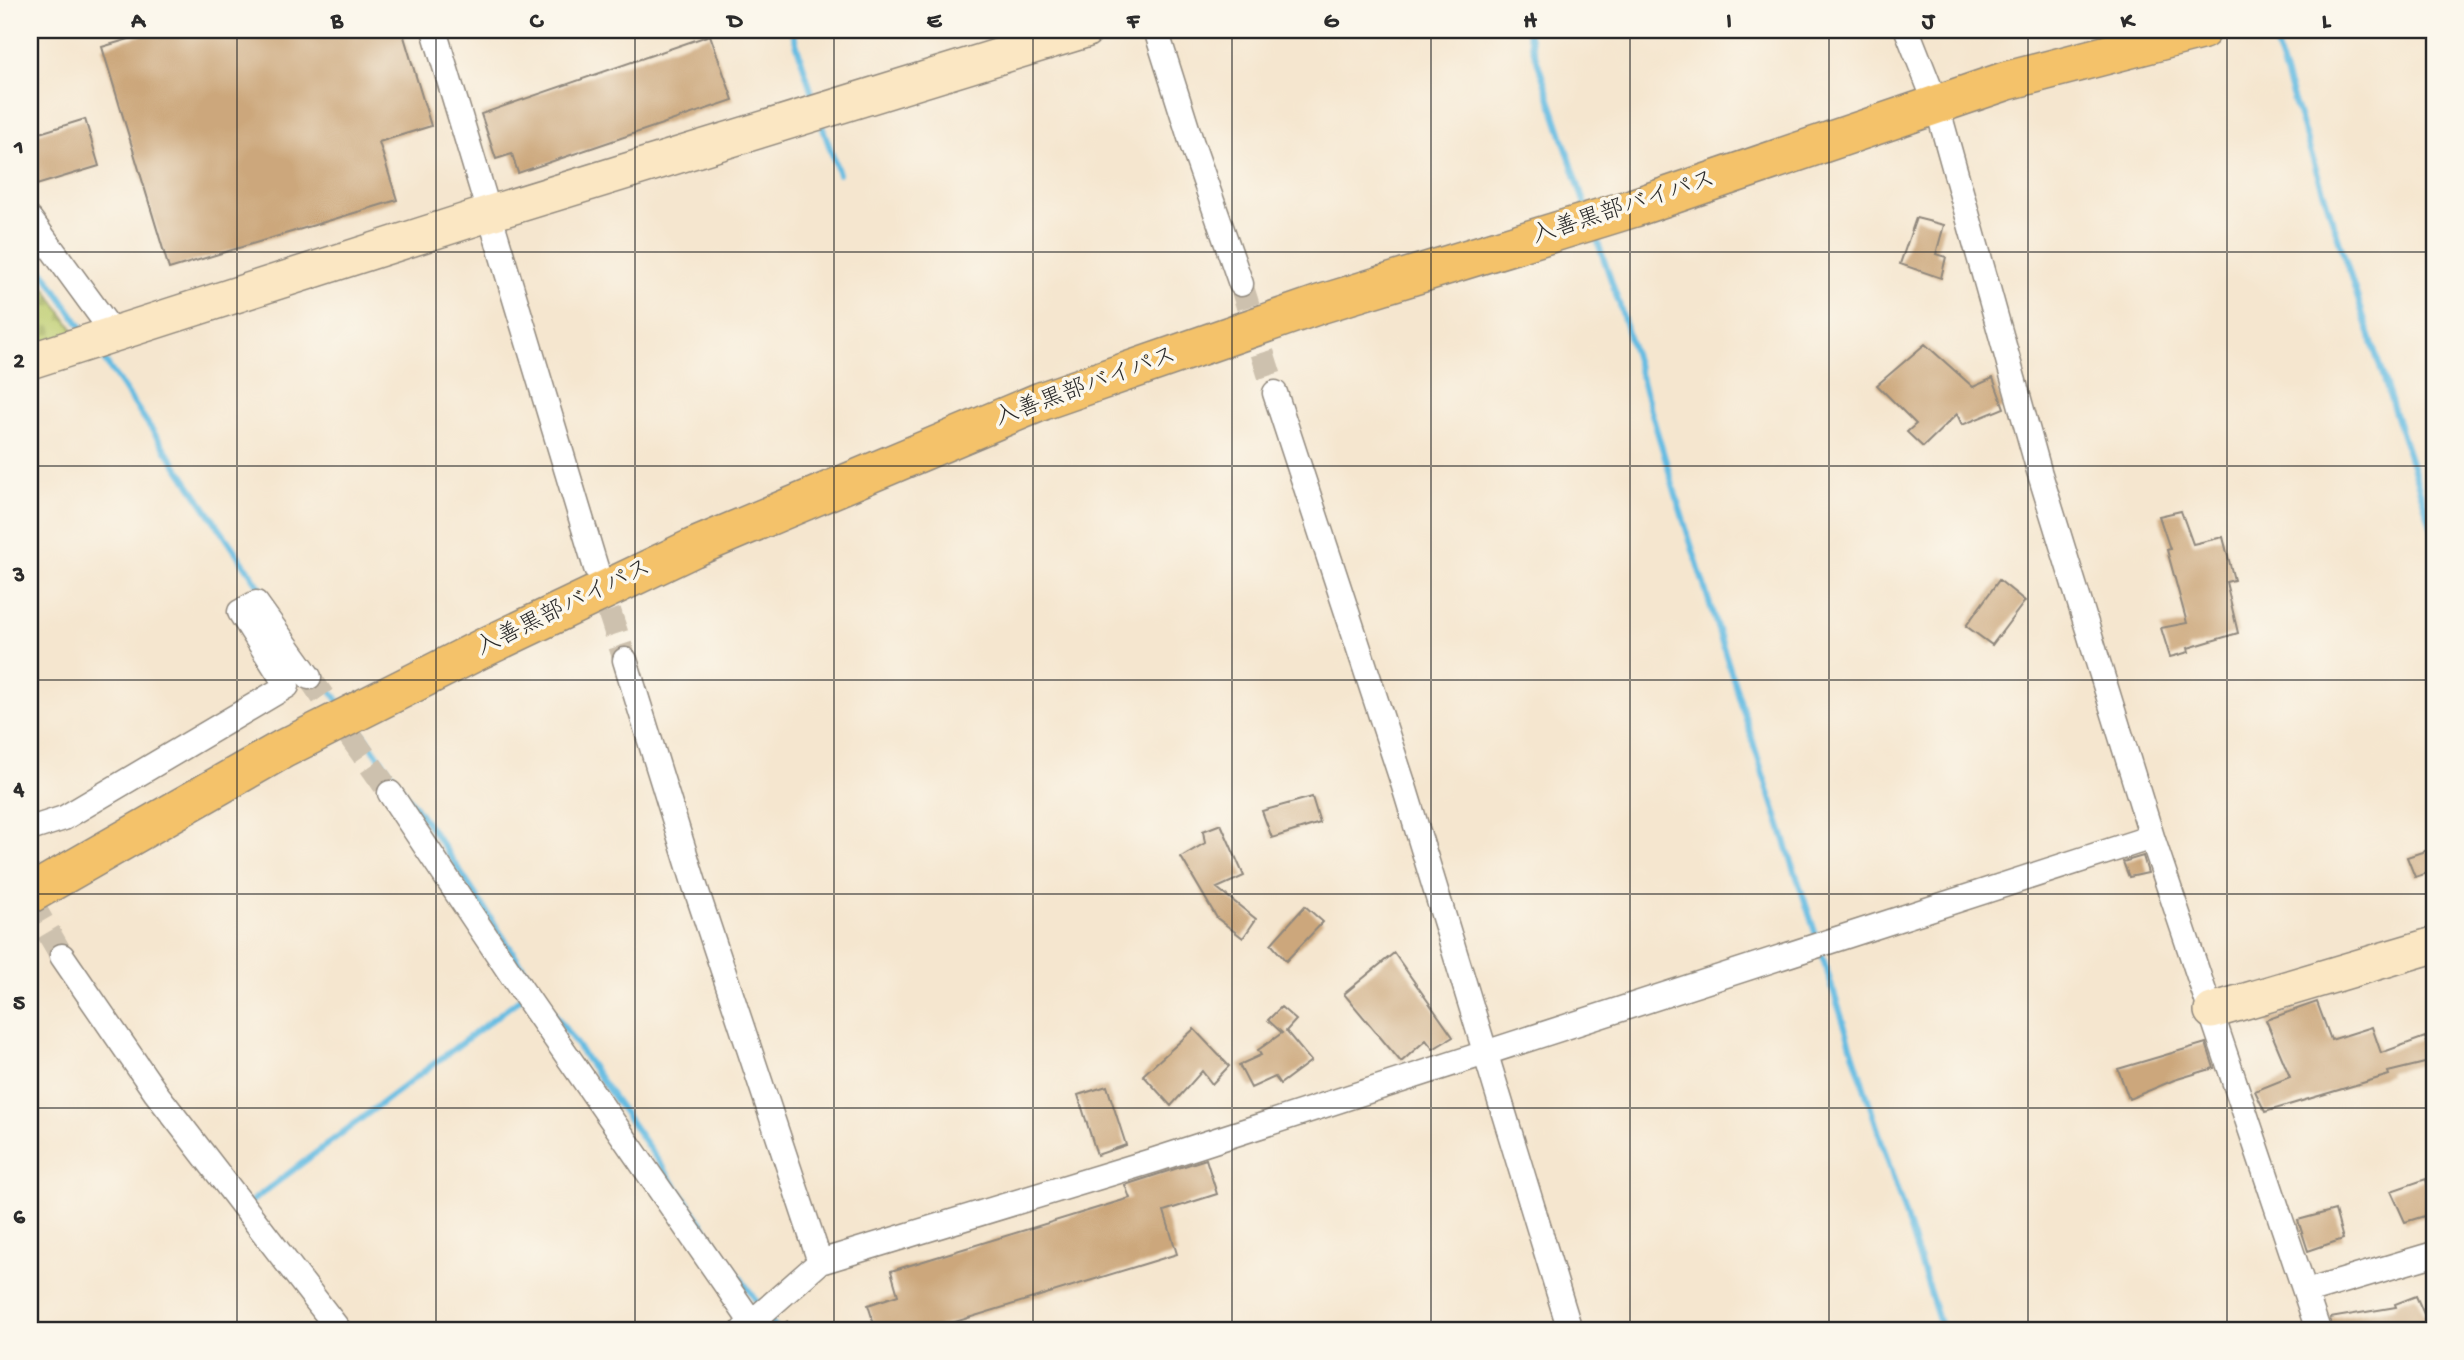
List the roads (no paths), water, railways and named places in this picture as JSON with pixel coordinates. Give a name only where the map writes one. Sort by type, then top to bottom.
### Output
[{"type":"highway","name":"入善黒部バイパス","points":[[30,894],[283,749],[481,649],[693,548],[1042,401],[1321,304],[1633,208],[2006,81],[2202,30]]},
{"type":"street","points":[[434,30],[596,568]]},
{"type":"street","points":[[30,361],[491,213],[1085,30]]},
{"type":"street","points":[[1156,30],[1241,284]]},
{"type":"street","points":[[1907,30],[1937,106],[2039,471],[2152,837],[2318,1330]]},
{"type":"street","points":[[30,219],[114,334]]},
{"type":"street","points":[[1275,393],[1403,783],[1570,1330]]},
{"type":"street","points":[[30,829],[64,818],[287,686],[240,612],[256,603],[309,677]]},
{"type":"street","points":[[625,660],[694,883],[820,1262]]},
{"type":"street","points":[[390,793],[751,1328],[820,1262],[1156,1160],[2152,837]]},
{"type":"street","points":[[2211,1012],[2434,944]]},
{"type":"street","points":[[62,957],[156,1093],[339,1330]]},
{"type":"street","points":[[2306,1292],[2434,1254]]},
{"type":"waterway","points":[[792,30],[815,103]]},
{"type":"waterway","points":[[1527,30],[1587,211]]},
{"type":"waterway","points":[[2271,30],[2434,534]]},
{"type":"waterway","points":[[821,123],[839,174]]},
{"type":"waterway","points":[[1595,234],[1619,303],[1681,512],[1817,938]]},
{"type":"waterway","points":[[30,252],[84,331]]},
{"type":"waterway","points":[[98,351],[270,602]]},
{"type":"waterway","points":[[318,672],[342,706]]},
{"type":"waterway","points":[[357,726],[444,847],[536,987],[760,1306]]},
{"type":"waterway","points":[[1820,949],[1942,1330]]},
{"type":"waterway","points":[[248,1204],[521,998]]},
{"type":"waterway","points":[[766,1315],[777,1330]]},
{"type":"tunnel","points":[[1241,284],[1275,393]]},
{"type":"tunnel","points":[[598,577],[625,660]]},
{"type":"tunnel","points":[[309,677],[390,793]]},
{"type":"tunnel","points":[[30,901],[62,956]]}]
